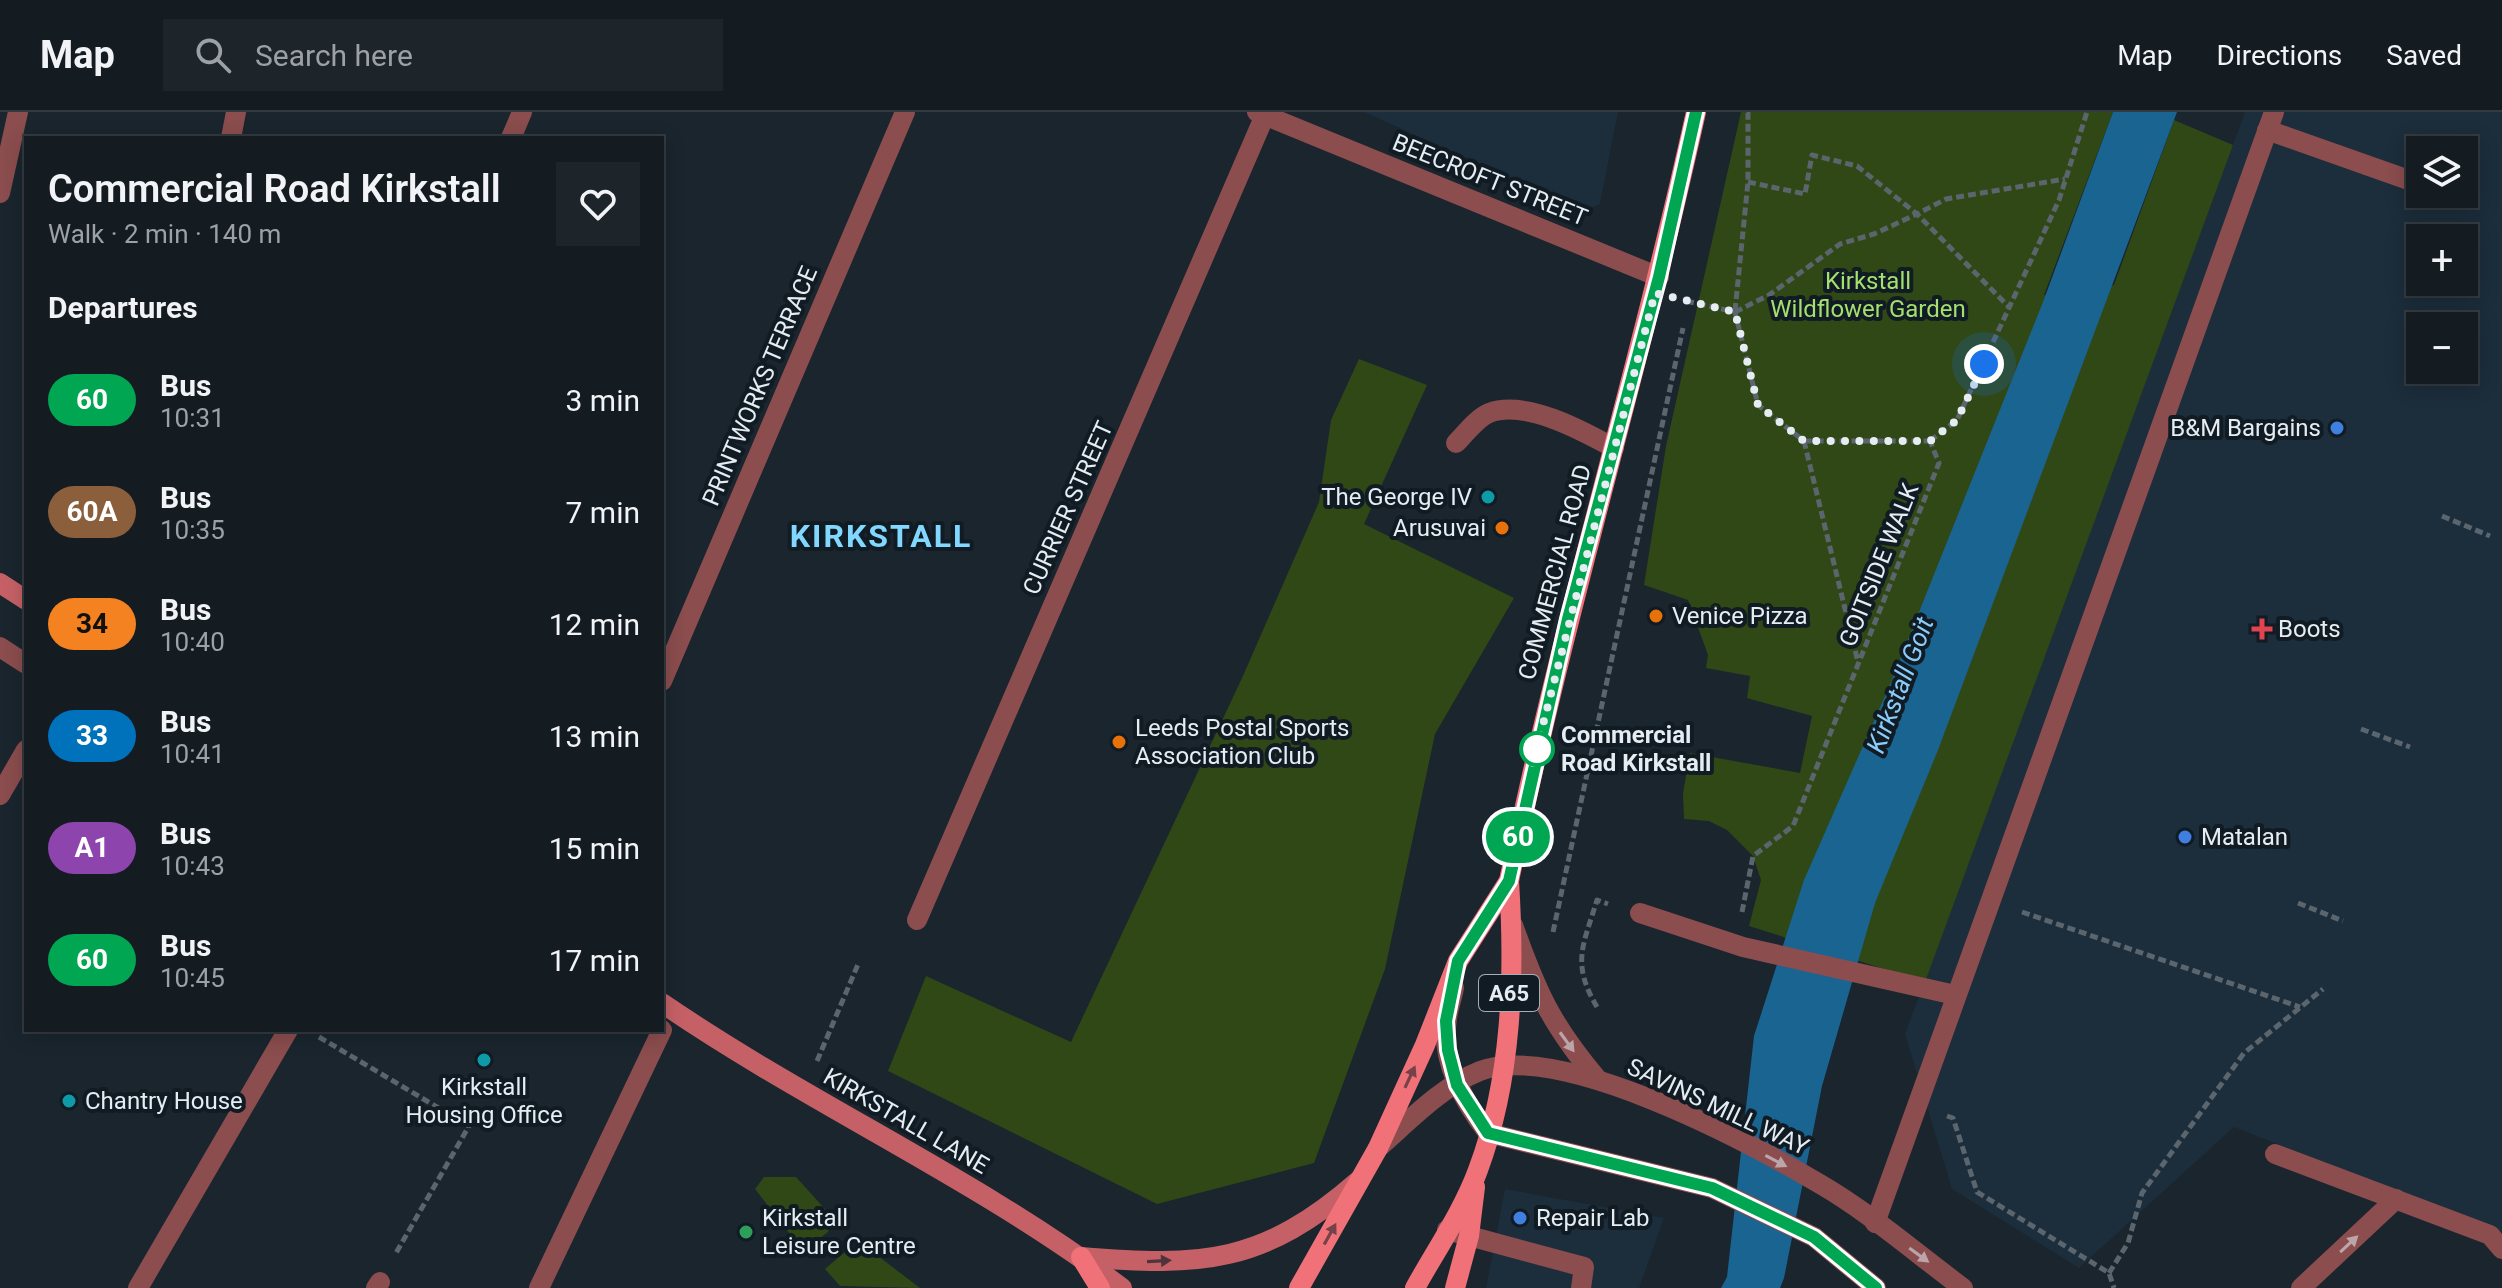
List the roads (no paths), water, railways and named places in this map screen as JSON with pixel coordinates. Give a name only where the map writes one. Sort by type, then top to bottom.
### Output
[{"type":"main road","name":"A65","points":[[1657,285],[1696,112]]},
{"type":"main road","name":"COMMERCIAL ROAD","points":[[1415,1288],[1479,1166],[1506,1065],[1512,922],[1509,881],[1564,633],[1657,285]]},
{"type":"main road","points":[[0,583],[24,599]]},
{"type":"main road","name":"COMMERCIAL ROAD","points":[[1299,1288],[1378,1148],[1425,1045],[1458,961],[1509,881]]},
{"type":"main road","name":"KIRKSTALL LANE","points":[[667,1006],[1081,1257],[1122,1288]]},
{"type":"main road","points":[[1455,1288],[1469,1236],[1479,1166]]},
{"type":"main road","points":[[1081,1257],[1141,1262],[1224,1258],[1263,1245],[1322,1212],[1360,1179]]},
{"type":"main road","points":[[1081,1257],[1100,1288]]},
{"type":"street","points":[[0,193],[18,112]]},
{"type":"street","points":[[231,136],[236,112]]},
{"type":"street","points":[[512,136],[522,112]]},
{"type":"street","name":"PRINTWORKS TERRACE","points":[[664,676],[905,112]]},
{"type":"street","name":"BEECROFT STREET","points":[[1261,114],[1657,285]]},
{"type":"street","name":"CURRIER STREET","points":[[917,920],[1261,114]]},
{"type":"street","points":[[1875,1223],[2271,121],[2406,178]]},
{"type":"street","points":[[1456,443],[1485,414],[1504,409],[1564,421],[1614,448]]},
{"type":"street","points":[[0,647],[24,663]]},
{"type":"street","points":[[0,795],[24,753]]},
{"type":"street","points":[[1640,913],[1739,946],[1955,995]]},
{"type":"street","name":"SAVINS MILL WAY","points":[[1512,922],[1538,996],[1568,1045],[1598,1080],[1730,1136],[1822,1185],[1963,1288]]},
{"type":"street","points":[[1458,961],[1446,1021],[1457,1085],[1488,1133],[1712,1188],[1814,1237],[1876,1288]]},
{"type":"street","points":[[138,1288],[287,1032]]},
{"type":"street","points":[[539,1288],[661,1032]]},
{"type":"street","points":[[1378,1148],[1423,1109],[1478,1072],[1506,1065],[1529,1065],[1598,1080]]},
{"type":"street","points":[[1479,1166],[1516,1141]]},
{"type":"street","points":[[2275,1154],[2490,1235],[2502,1249]]},
{"type":"street","points":[[2301,1288],[2396,1199]]},
{"type":"street","points":[[1447,1230],[1584,1267],[1581,1288]]},
{"type":"water","name":"Kirkstall Goit","points":[[2113,112],[2177,112],[1938,750],[1875,903],[1822,1086],[1784,1278],[1780,1288],[1721,1288],[1727,1277],[1754,1036],[1804,880],[1889,687],[2043,302]]},
{"type":"place","name":"B&M Bargains","points":[[2337,428]]},
{"type":"place","name":"The George IV","points":[[1488,497]]},
{"type":"place","name":"Arusuvai","points":[[1502,528]]},
{"type":"place","name":"Venice Pizza","points":[[1656,616]]},
{"type":"place","name":"Boots","points":[[2262,629]]},
{"type":"place","name":"Leeds Postal Sports Association Club","points":[[1119,742]]},
{"type":"place","name":"Commercial Road Kirkstall","points":[[1537,749]]},
{"type":"place","name":"Matalan","points":[[2185,837]]},
{"type":"place","name":"Kirkstall Housing Office","points":[[484,1060]]},
{"type":"place","name":"Chantry House","points":[[69,1101]]},
{"type":"place","name":"Repair Lab","points":[[1520,1218]]},
{"type":"place","name":"Kirkstall Leisure Centre","points":[[746,1232]]},
{"type":"district","name":"KIRKSTALL","points":[[881,536]]},
{"type":"park label","name":"Kirkstall Wildflower Garden","points":[[1868,295]]}]
